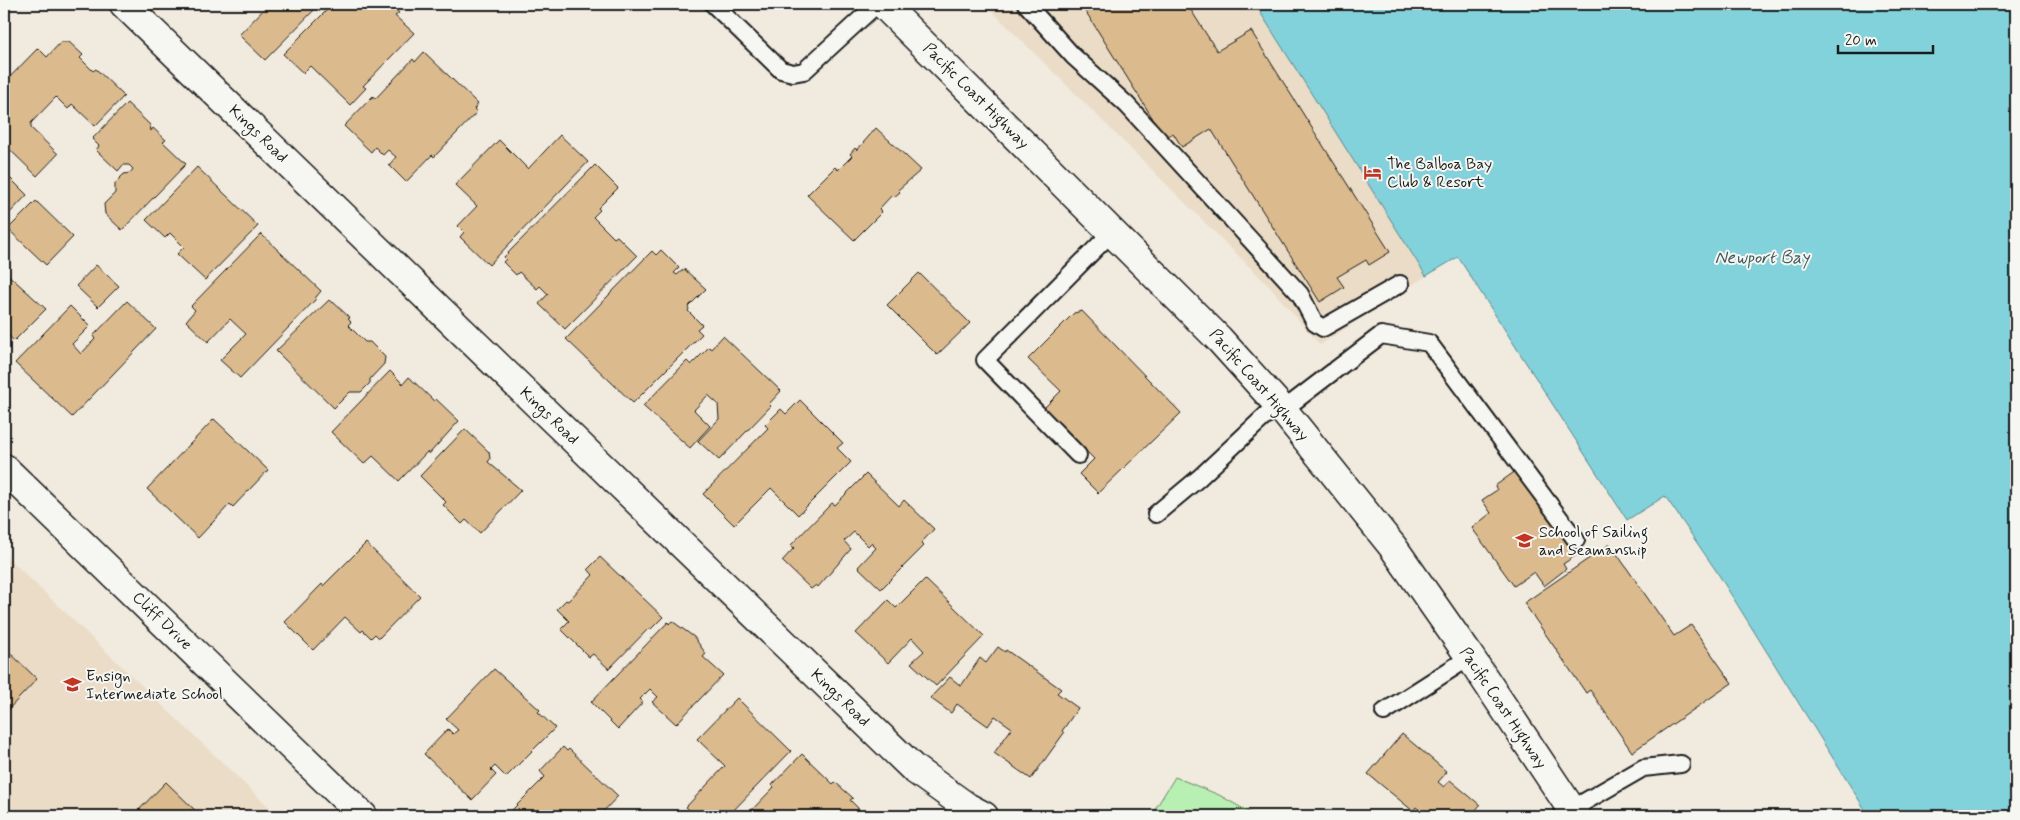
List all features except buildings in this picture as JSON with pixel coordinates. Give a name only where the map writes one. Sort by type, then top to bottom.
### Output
[{"type":"main road","name":"Kings Road","points":[[124,4],[914,769],[967,807],[984,816]]},
{"type":"main road","name":"Pacific Coast Highway","points":[[883,4],[1219,338],[1281,407],[1393,547],[1470,657],[1574,813]]},
{"type":"main road","name":"Cliff Drive","points":[[4,468],[363,816]]},
{"type":"lane","points":[[713,4],[781,70],[793,73],[804,71],[877,4]]},
{"type":"lane","points":[[1026,4],[1073,56],[1127,105],[1300,294],[1314,323],[1322,328],[1400,284]]},
{"type":"lane","points":[[1078,455],[985,360],[1112,232]]},
{"type":"lane","points":[[1156,514],[1281,407],[1381,335],[1429,343],[1576,540]]},
{"type":"lane","points":[[1384,712],[1470,657]]},
{"type":"lane","points":[[1574,813],[1643,768],[1681,764]]},
{"type":"shaded area","name":"The Balboa Bay Club & Resort","points":[[985,4],[1547,4],[1458,257],[1320,345],[1270,287]]},
{"type":"shaded area","name":"Ensign Intermediate School","points":[[4,554],[278,816],[4,816]]},
{"type":"green space","points":[[1175,777],[1219,795],[1256,816],[1151,816]]},
{"type":"water","name":"Newport Bay","points":[[1255,4],[2016,4],[2016,816],[1869,816],[1717,572],[1665,496],[1627,520],[1458,257],[1426,276]]},
{"type":"place","name":"The Balboa Bay Club & Resort","points":[[1373,173]]},
{"type":"place","name":"School of Sailing and Seamanship","points":[[1525,541]]},
{"type":"place","name":"Ensign Intermediate School","points":[[72,685]]}]
